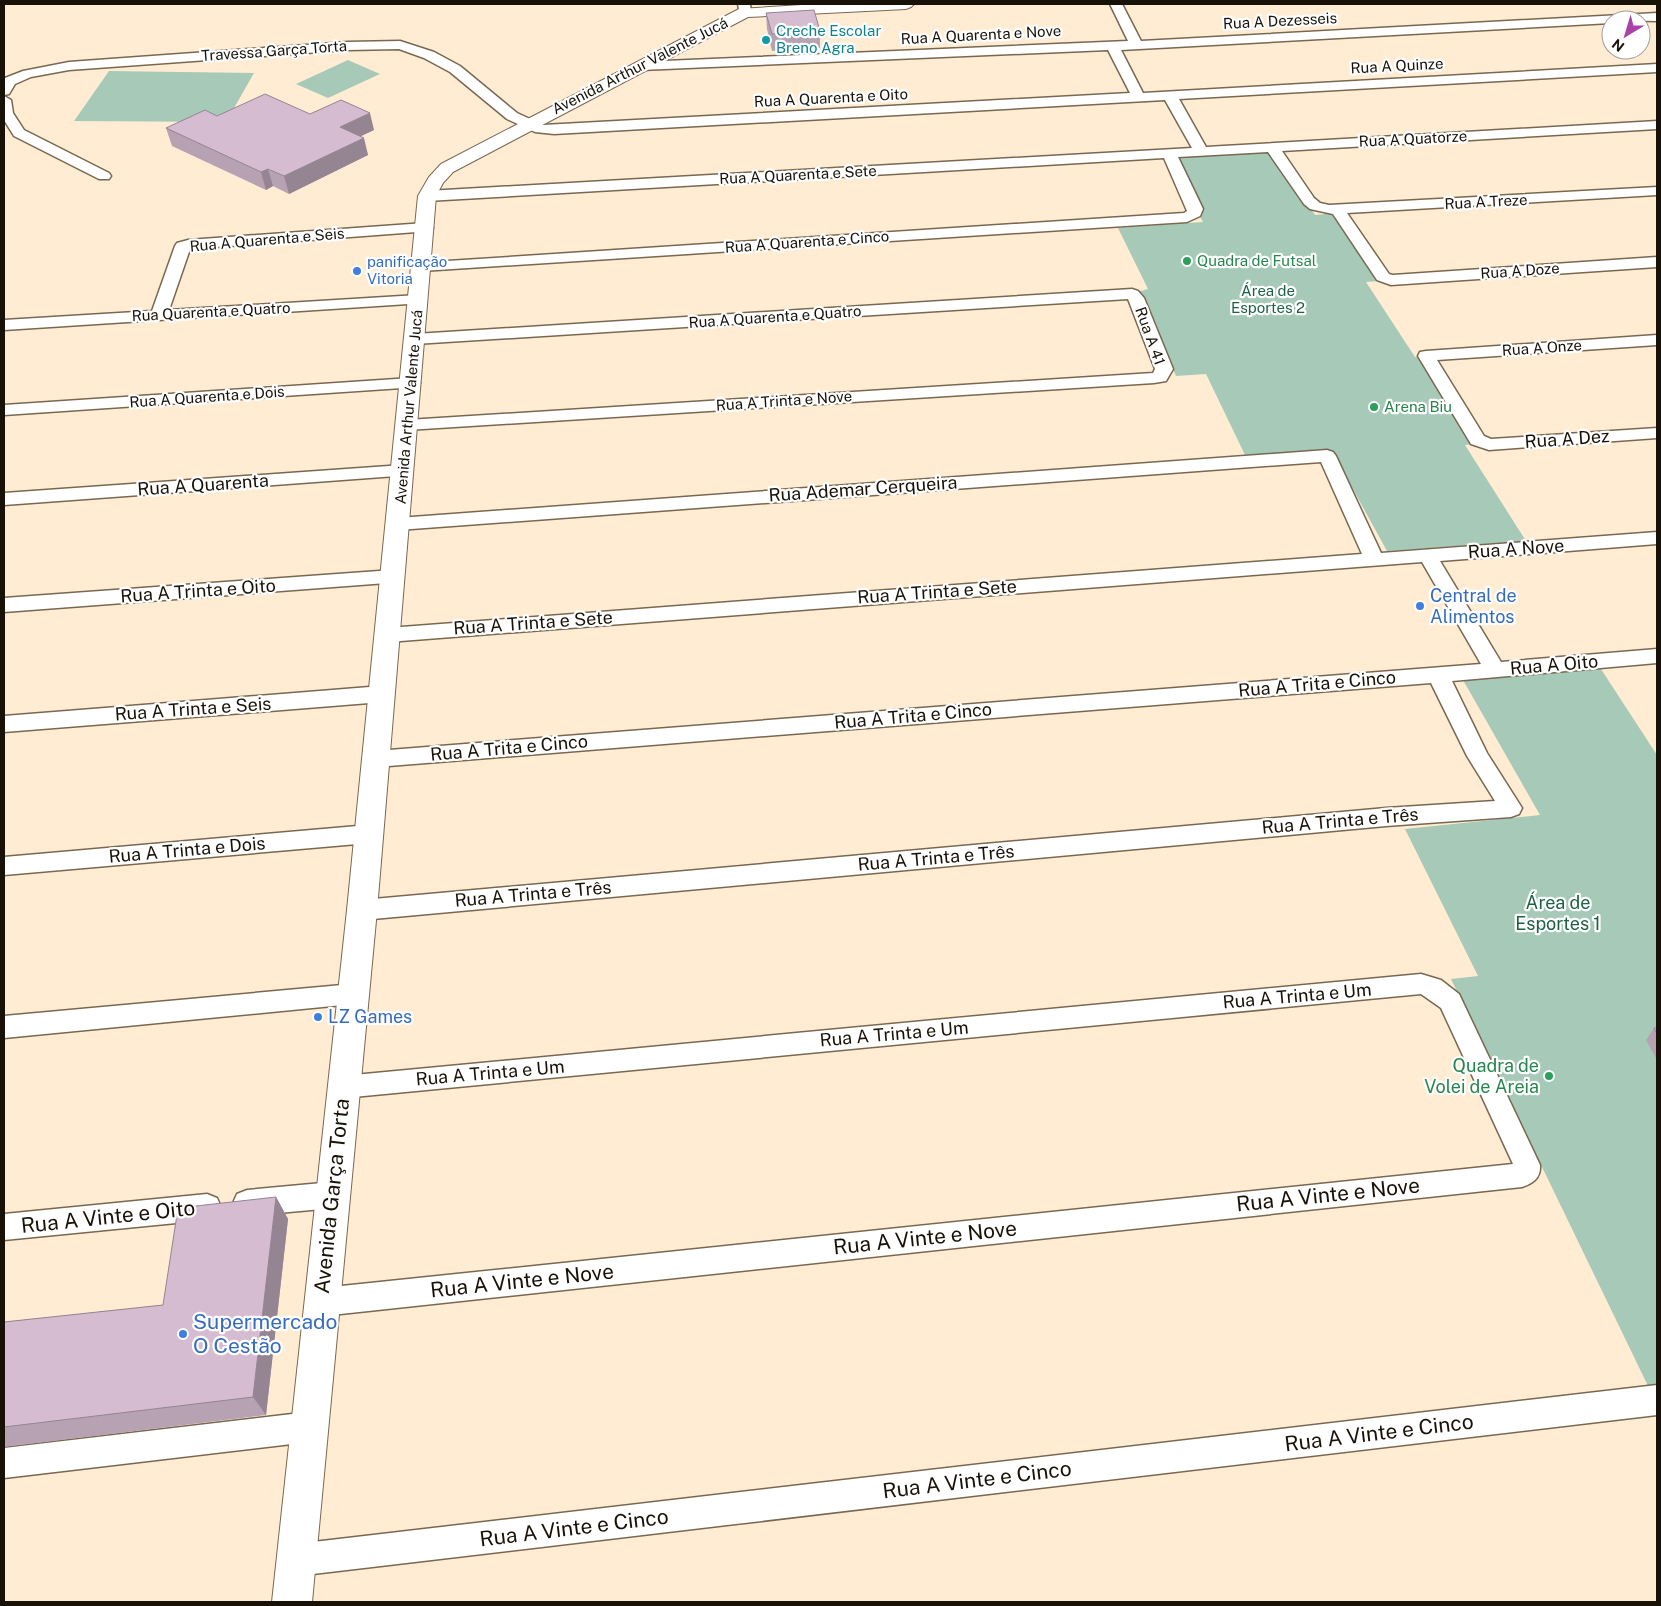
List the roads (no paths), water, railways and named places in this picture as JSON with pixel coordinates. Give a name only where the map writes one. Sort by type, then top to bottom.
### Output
[{"type":"street","name":"Avenida Arthur Valente Jucá","points":[[362,910],[427,196],[435,180],[447,168],[527,124],[641,66],[744,8],[906,4]]},
{"type":"street","points":[[1116,4],[1136,44]]},
{"type":"street","name":"Rua A Dezesseis","points":[[1113,46],[1657,17]]},
{"type":"street","name":"Travessa Garça Torta","points":[[4,91],[10,80],[28,74],[69,66],[348,46],[400,45],[429,55],[454,69],[512,116],[527,124]]},
{"type":"street","points":[[1113,46],[1138,96]]},
{"type":"street","name":"Rua A Quarenta e Nove","points":[[641,66],[1113,46]]},
{"type":"street","name":"Rua A Quinze","points":[[1138,96],[1657,68]]},
{"type":"street","points":[[1169,94],[1201,151]]},
{"type":"street","name":"Rua A Quarenta e Oito","points":[[527,124],[540,129],[554,130],[1138,96]]},
{"type":"street","points":[[4,100],[6,113],[19,133],[104,176]]},
{"type":"street","name":"Rua A Quatorze","points":[[1169,153],[1657,125]]},
{"type":"street","name":"Rua A Treze","points":[[1272,147],[1309,201],[1315,206],[1338,210],[1657,191]]},
{"type":"street","name":"Rua A Quarenta e Sete","points":[[427,196],[1169,153]]},
{"type":"street","name":"Rua A Quarenta e Cinco","points":[[422,266],[1124,222],[1192,215],[1195,213],[1194,210],[1169,153]]},
{"type":"street","name":"Rua A Doze","points":[[1338,210],[1383,277],[1391,280],[1657,262]]},
{"type":"street","name":"Rua A Quarenta e Seis","points":[[159,316],[183,246],[194,243],[425,228]]},
{"type":"street","name":"Rua A Quarenta e Quatro","points":[[415,339],[1132,294],[1135,296]]},
{"type":"street","name":"Rua A 41","points":[[1135,296],[1164,369],[1160,377]]},
{"type":"street","name":"Rua Quarenta e Quatro","points":[[4,325],[418,300]]},
{"type":"street","name":"Rua A Onze","points":[[1477,440],[1426,356],[1657,340]]},
{"type":"street","name":"Rua A Trinta e Nove","points":[[407,425],[1160,377]]},
{"type":"street","name":"Rua A Quarenta e Dois","points":[[4,410],[411,383]]},
{"type":"street","name":"Rua A Dez","points":[[1477,440],[1490,445],[1657,433]]},
{"type":"street","name":"Rua Ademar Cerqueira","points":[[398,524],[1281,458],[1329,457],[1374,559]]},
{"type":"street","name":"Rua A Quarenta","points":[[4,499],[402,471]]},
{"type":"street","name":"Rua A Nove","points":[[1374,559],[1657,538]]},
{"type":"street","points":[[1427,555],[1495,670]]},
{"type":"street","name":"Rua A Trinta e Sete","points":[[388,635],[1374,559]]},
{"type":"street","name":"Rua A Trinta e Oito","points":[[4,606],[393,577]]},
{"type":"street","name":"Rua A Oito","points":[[1444,674],[1657,656]]},
{"type":"street","name":"Rua A Trita e Cinco","points":[[376,759],[1444,674]]},
{"type":"street","name":"Rua A Trinta e Três","points":[[362,910],[1376,818],[1511,808],[1478,756],[1444,674]]},
{"type":"street","name":"Rua A Trinta e Seis","points":[[4,724],[382,694]]},
{"type":"street","name":"Rua A Trinta e Dois","points":[[4,866],[369,834]]},
{"type":"street","name":"Avenida Garça Torta","points":[[292,1602],[362,910]]},
{"type":"street","name":"Rua A Trinta e Um","points":[[343,1087],[1422,984],[1442,993],[1450,1000],[1527,1165],[1527,1171]]},
{"type":"street","points":[[4,1027],[353,994]]},
{"type":"street","name":"Rua A Vinte e Nove","points":[[322,1302],[1522,1175],[1527,1171]]},
{"type":"street","name":"Rua A Vinte e Oito","points":[[4,1227],[333,1195]]},
{"type":"street","name":"Rua A Vinte e Cinco","points":[[296,1560],[1657,1400]]},
{"type":"street","points":[[4,1463],[309,1427]]},
{"type":"place","name":"Creche Escolar Breno Agra","points":[[766,40]]},
{"type":"place","name":"Quadra de Futsal","points":[[1187,261]]},
{"type":"place","name":"panificação Vitoria","points":[[357,271]]},
{"type":"place","name":"Arena Biu","points":[[1374,407]]},
{"type":"place","name":"Central de Alimentos","points":[[1420,606]]},
{"type":"place","name":"LZ Games","points":[[318,1017]]},
{"type":"place","name":"Quadra de Volei de Areia","points":[[1549,1076]]},
{"type":"place","name":"Supermercado O Cestão","points":[[183,1334]]},
{"type":"park label","name":"Área de Esportes 2","points":[[1268,300]]},
{"type":"park label","name":"Área de Esportes 1","points":[[1558,913]]}]
